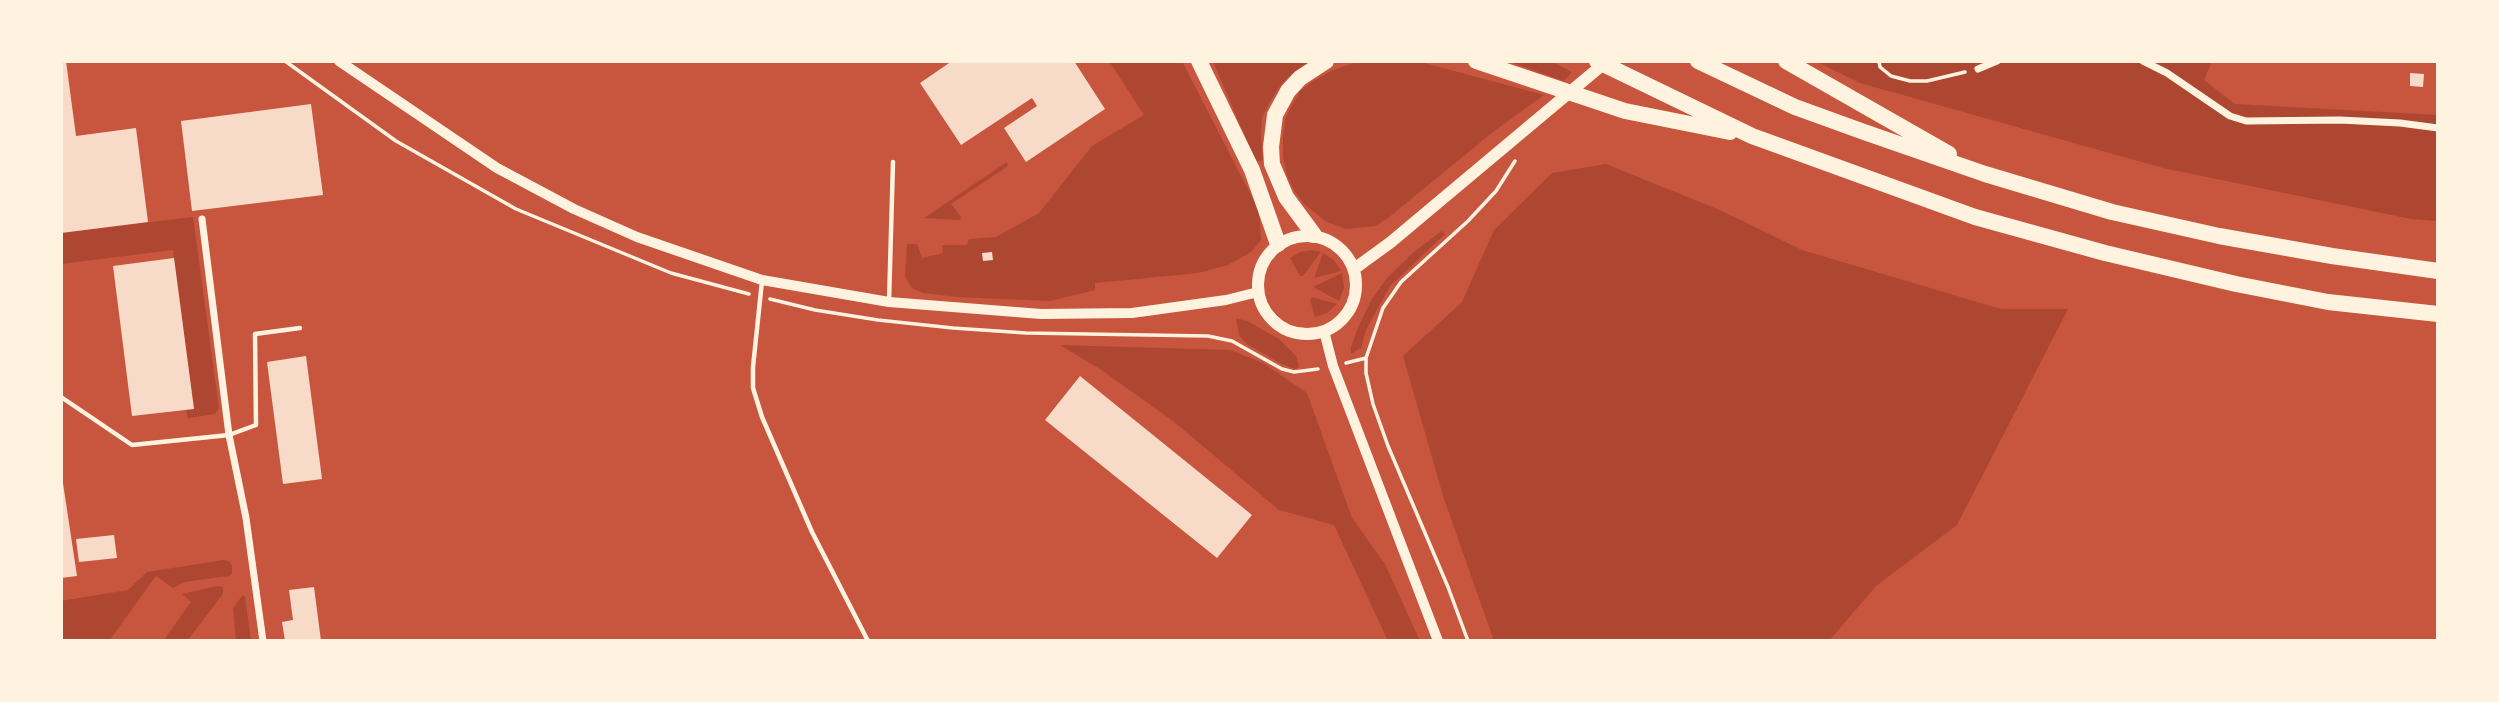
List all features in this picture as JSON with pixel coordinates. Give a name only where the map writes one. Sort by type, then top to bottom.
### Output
[{"type":"highway","points":[[1199,61],[1252,170],[1278,244]]},
{"type":"highway","points":[[1314,235],[1282,189],[1272,164],[1271,147],[1275,115],[1288,90],[1300,78],[1326,61]]},
{"type":"highway","points":[[1476,61],[1625,111],[1752,136]]},
{"type":"highway","points":[[1597,61],[1752,136],[1975,217],[2105,253],[2236,284],[2328,302],[2438,314]]},
{"type":"highway","points":[[1698,61],[1795,107],[1985,174],[2112,212],[2219,236],[2438,271]]},
{"type":"highway","points":[[1786,61],[1985,174]]},
{"type":"main road","points":[[1354,269],[1391,242],[1607,61]]},
{"type":"main road","points":[[1314,235],[1335,243],[1347,255],[1357,284],[1355,298],[1349,311],[1338,323],[1324,331],[1298,334],[1285,329],[1265,312],[1258,292],[1258,276],[1263,261],[1278,244],[1287,239],[1314,235]]},
{"type":"street","points":[[340,61],[497,168],[574,209],[637,237],[762,280],[889,302],[1041,314],[1083,315],[1144,311],[1226,300],[1258,292]]},
{"type":"street","points":[[1978,69],[1997,61]]},
{"type":"street","points":[[2143,61],[2167,73],[2230,116],[2246,121],[2340,120],[2438,128]]},
{"type":"street","points":[[202,219],[229,435],[246,518],[263,641]]},
{"type":"street","points":[[1324,331],[1333,366],[1438,641]]},
{"type":"lane","points":[[889,302],[893,162]]},
{"type":"lane","points":[[762,280],[753,388],[759,408],[813,532],[868,641]]},
{"type":"lane","points":[[61,397],[132,445],[229,435],[256,425],[255,334],[300,328]]},
{"type":"path","points":[[285,61],[396,141],[516,209],[671,273],[815,310],[878,320],[1054,334],[1208,336],[1232,341],[1275,366],[1293,372],[1366,358]]},
{"type":"path","points":[[1879,61],[1880,66],[1891,76],[1910,81],[1927,81],[1978,69]]},
{"type":"path","points":[[1468,641],[1388,446],[1373,404],[1366,373],[1366,358],[1382,308],[1401,282],[1468,221],[1496,191],[1514,162],[1524,153]]},
{"type":"shaded area","points":[[1109,61],[1182,61],[1259,211],[1261,240],[1251,252],[1228,265],[1198,273],[1095,283],[1095,290],[1050,301],[957,297],[923,293],[913,289],[905,277],[907,244],[917,244],[922,258],[943,253],[942,245],[967,245],[969,239],[996,237],[1039,213],[1092,146],[1144,115]]},
{"type":"shaded area","points":[[1213,61],[1309,61],[1287,78],[1267,107],[1262,118],[1263,160],[1256,162]]},
{"type":"shaded area","points":[[1417,61],[1544,95],[1493,132],[1376,226],[1346,229],[1325,221],[1304,204],[1294,190],[1283,157],[1285,120],[1300,91],[1331,71],[1356,62]]},
{"type":"shaded area","points":[[1507,61],[1551,61],[1572,72],[1564,81]]},
{"type":"shaded area","points":[[1815,61],[2212,61],[2204,80],[2235,104],[2438,115],[2438,221],[2411,219],[2163,168],[1860,83]]},
{"type":"shaded area","points":[[1007,162],[1008,166],[951,204],[961,217],[960,220],[924,218]]},
{"type":"shaded area","points":[[1606,164],[1722,211],[1802,250],[2001,309],[2068,309],[1957,525],[1876,586],[1829,641],[1494,641],[1443,496],[1403,356],[1462,302],[1494,230],[1552,173]]},
{"type":"shaded area","points":[[193,217],[219,408],[215,414],[188,418],[186,409],[194,408],[173,250],[61,264],[61,233]]},
{"type":"shaded area","points":[[1442,231],[1445,234],[1390,286],[1366,330],[1361,348],[1351,354],[1359,325],[1372,299],[1387,278],[1415,251]]},
{"type":"shaded area","points":[[1300,252],[1321,252],[1303,276],[1300,276],[1290,258]]},
{"type":"shaded area","points":[[1323,253],[1334,260],[1341,271],[1314,278]]},
{"type":"shaded area","points":[[1342,273],[1344,288],[1339,301],[1313,287]]},
{"type":"shaded area","points":[[1312,297],[1337,304],[1327,313],[1315,317],[1310,299]]},
{"type":"shaded area","points":[[1236,318],[1249,322],[1279,339],[1297,357],[1299,367],[1295,369],[1282,364],[1247,344],[1239,335]]},
{"type":"shaded area","points":[[1060,345],[1230,350],[1263,363],[1307,393],[1352,518],[1385,564],[1420,641],[1388,641],[1334,525],[1279,510],[1173,421],[1100,369]]},
{"type":"shaded area","points":[[224,560],[232,566],[229,576],[184,582],[173,588],[156,576],[109,641],[61,641],[61,601],[128,590],[147,572]]},
{"type":"shaded area","points":[[223,587],[223,594],[187,641],[163,641],[191,602],[182,594]]},
{"type":"shaded area","points":[[242,596],[245,596],[251,641],[236,641],[233,608]]},
{"type":"building","points":[[61,61],[66,61],[76,136],[136,128],[148,222],[61,233]]},
{"type":"building","points":[[952,61],[1074,61],[1105,109],[1026,162],[1004,128],[1037,106],[1032,98],[961,145],[920,83]]},
{"type":"building","points":[[2410,73],[2424,74],[2423,87],[2410,86]]},
{"type":"building","points":[[311,104],[323,195],[192,211],[181,121]]},
{"type":"building","points":[[992,252],[993,260],[983,261],[982,253]]},
{"type":"building","points":[[174,258],[194,409],[132,416],[113,266]]},
{"type":"building","points":[[306,356],[322,479],[283,484],[267,362]]},
{"type":"building","points":[[1080,376],[1252,515],[1217,558],[1045,420]]},
{"type":"building","points":[[61,470],[77,576],[61,578]]},
{"type":"building","points":[[114,535],[117,558],[79,562],[76,539]]},
{"type":"building","points":[[314,587],[321,641],[285,641],[282,622],[293,620],[289,590]]}]
